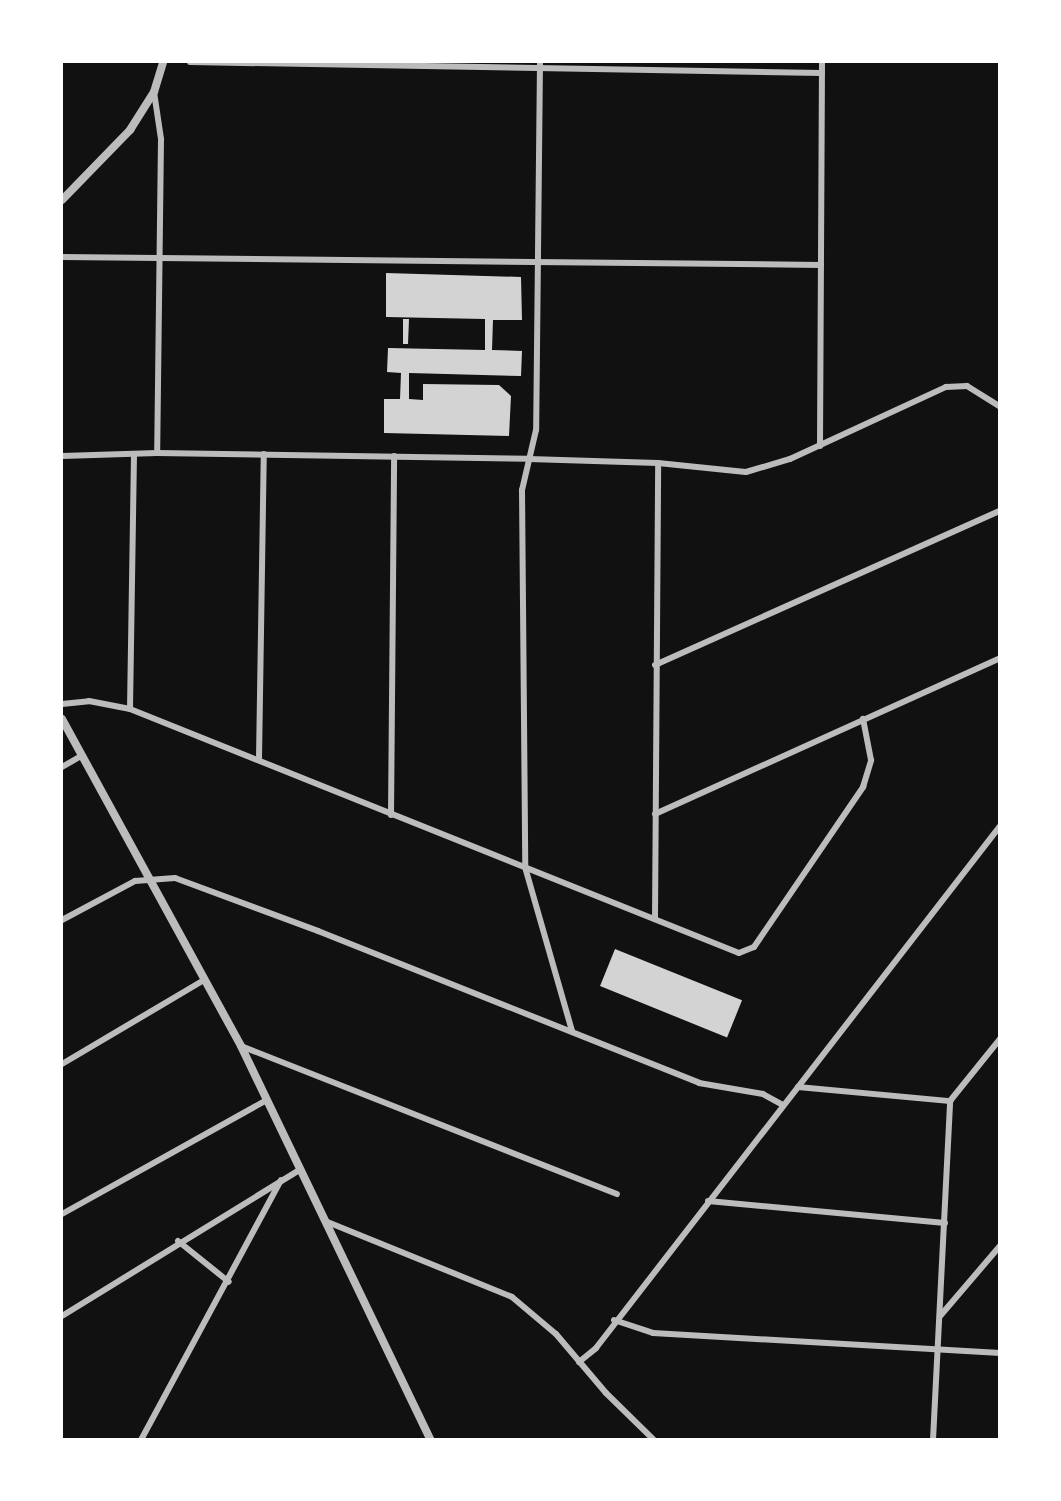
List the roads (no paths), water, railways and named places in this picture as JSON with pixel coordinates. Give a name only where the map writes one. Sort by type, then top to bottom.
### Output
[{"type":"street","points":[[62,200],[109,156],[154,92],[163,62]]},
{"type":"street","points":[[190,62],[540,65],[822,73]]},
{"type":"street","points":[[820,446],[822,62]]},
{"type":"street","points":[[540,65],[535,262],[536,430],[522,490],[525,867],[572,1031]]},
{"type":"street","points":[[154,92],[161,139],[157,453]]},
{"type":"street","points":[[62,257],[821,265]]},
{"type":"street","points":[[62,456],[157,453],[529,459],[658,463],[746,472],[820,446],[938,390],[959,385],[980,391],[999,406]]},
{"type":"street","points":[[130,708],[134,454]]},
{"type":"street","points":[[259,759],[264,454]]},
{"type":"street","points":[[391,815],[394,456]]},
{"type":"street","points":[[655,919],[658,463]]},
{"type":"street","points":[[655,665],[999,511]]},
{"type":"street","points":[[655,814],[999,658]]},
{"type":"street","points":[[62,704],[89,701],[130,708],[735,953],[750,950],[866,781],[871,760],[863,719]]},
{"type":"street","points":[[62,719],[152,878],[241,1046],[431,1440]]},
{"type":"street","points":[[62,767],[81,756]]},
{"type":"street","points":[[579,1362],[596,1348],[614,1320],[798,1087],[999,826]]},
{"type":"street","points":[[62,920],[123,886],[152,878],[175,878],[572,1031],[699,1083],[763,1094],[783,1105]]},
{"type":"street","points":[[62,1064],[204,980]]},
{"type":"street","points":[[933,1440],[950,1101],[999,1039]]},
{"type":"street","points":[[241,1046],[617,1194]]},
{"type":"street","points":[[798,1087],[950,1101]]},
{"type":"street","points":[[62,1214],[267,1100]]},
{"type":"street","points":[[62,1316],[178,1241],[299,1170]]},
{"type":"street","points":[[141,1440],[229,1282],[281,1180]]},
{"type":"street","points":[[708,1201],[945,1223]]},
{"type":"street","points":[[325,1221],[512,1297],[556,1334],[579,1362],[653,1439]]},
{"type":"street","points":[[178,1241],[229,1282]]},
{"type":"street","points":[[940,1316],[999,1246]]},
{"type":"street","points":[[614,1320],[653,1333],[999,1353]]}]
